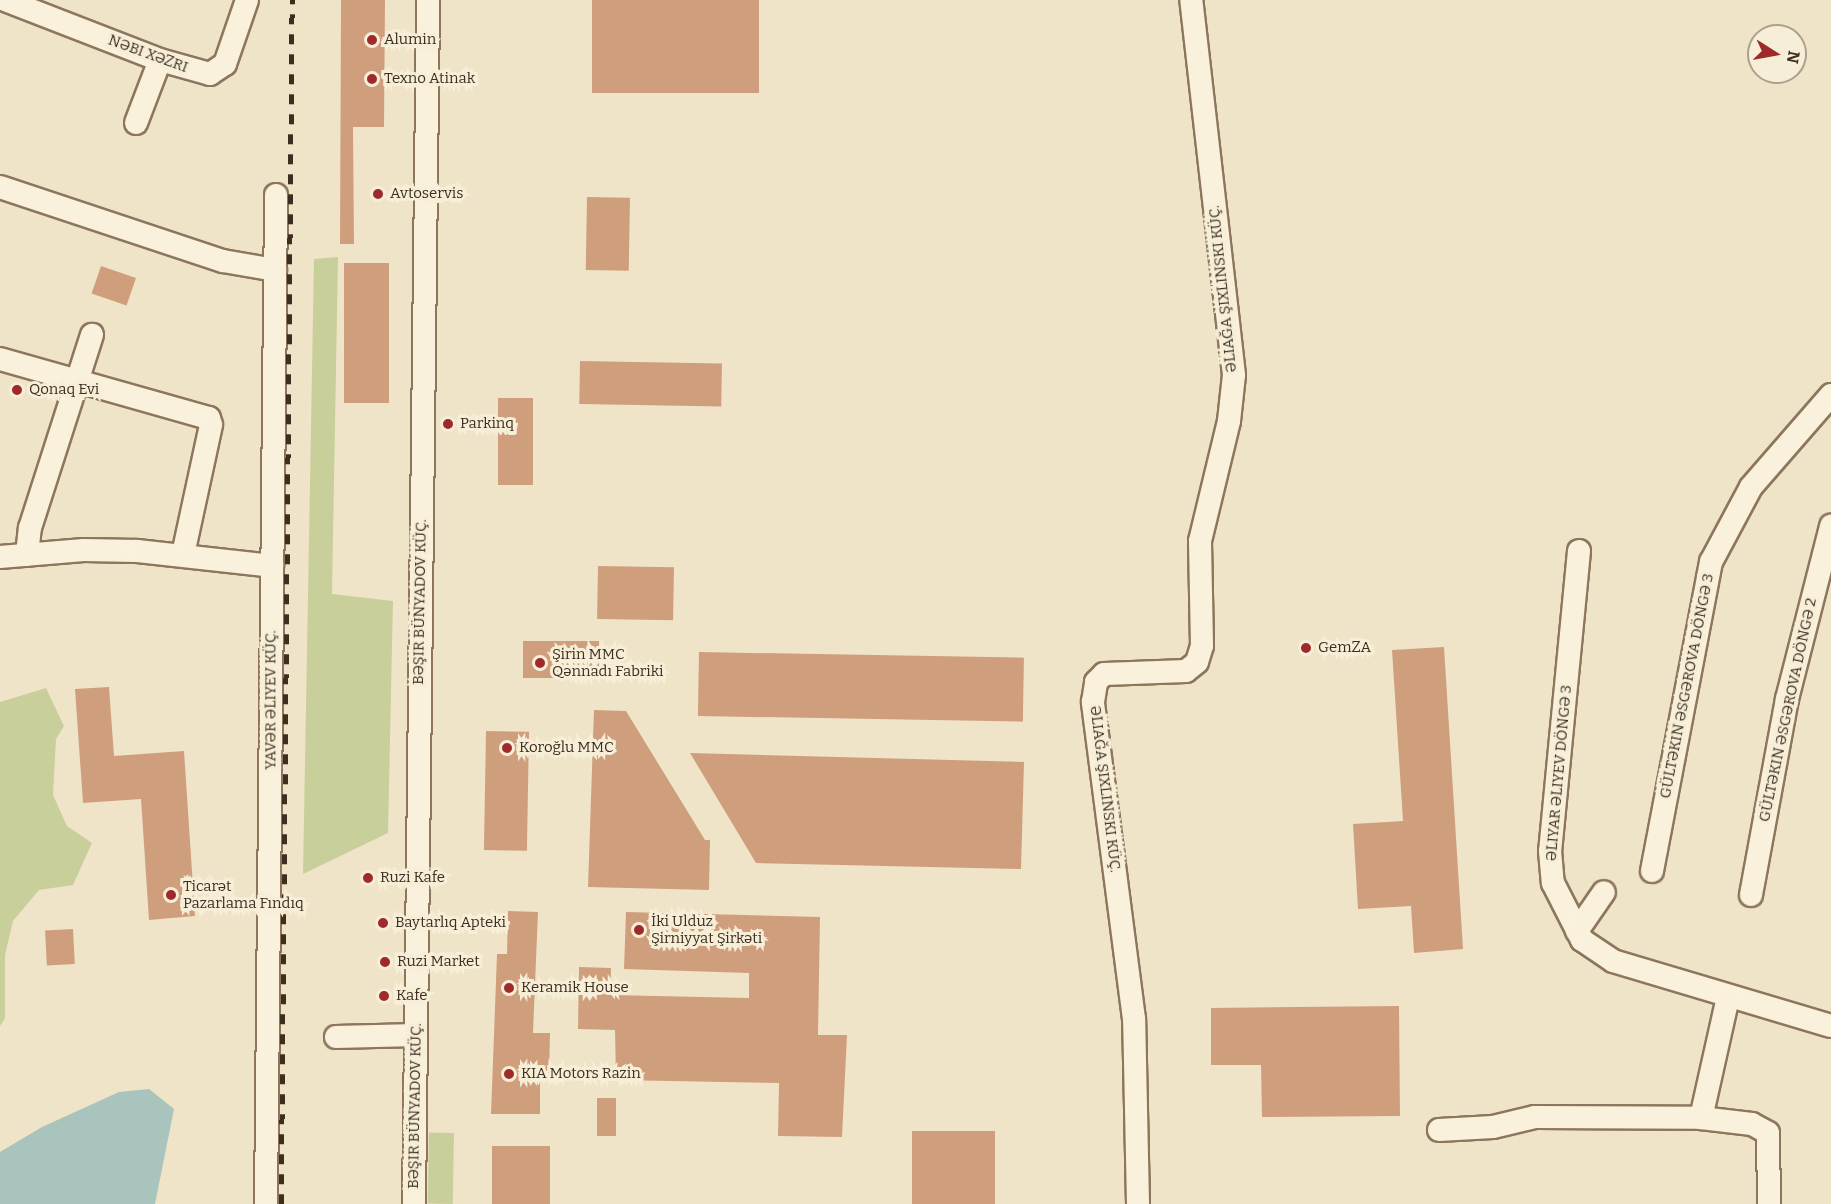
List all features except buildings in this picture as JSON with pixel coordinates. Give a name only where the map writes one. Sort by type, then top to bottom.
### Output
[{"type":"street","name":"NƏBI XƏZRI","points":[[5,0],[56,10],[160,60],[201,73],[218,72],[225,64],[247,0]]},
{"type":"street","name":"BƏŞIR BÜNYADOV KÜÇ.","points":[[414,1204],[428,0]]},
{"type":"street","points":[[1138,1204],[1134,1019],[1093,702],[1096,682],[1104,674],[1186,671],[1197,662],[1202,646],[1200,541],[1229,421],[1234,375],[1191,0]]},
{"type":"street","points":[[136,123],[160,60]]},
{"type":"street","points":[[0,187],[223,261],[275,270]]},
{"type":"street","name":"YAVƏR ƏLIYEV KÜÇ.","points":[[266,1204],[276,195]]},
{"type":"street","points":[[27,555],[30,528],[92,335]]},
{"type":"street","points":[[0,359],[209,418],[211,425],[183,554]]},
{"type":"street","name":"GÜLTƏKIN ƏSGƏROVA DÖNGƏ 3","points":[[1652,871],[1711,562],[1751,487],[1831,395]]},
{"type":"street","name":"GÜLTƏKIN ƏSGƏROVA DÖNGƏ 2","points":[[1751,895],[1787,699],[1831,526]]},
{"type":"street","points":[[0,557],[84,550],[183,554],[272,566]]},
{"type":"street","name":"ƏLIYAR ƏLIYEV DÖNGƏ 3","points":[[1579,551],[1550,851],[1553,883],[1577,931],[1595,952],[1613,962],[1831,1026]]},
{"type":"street","points":[[1577,931],[1604,892]]},
{"type":"street","points":[[1701,1118],[1728,997]]},
{"type":"street","points":[[336,1037],[416,1035]]},
{"type":"street","points":[[1439,1130],[1493,1127],[1535,1117],[1701,1118],[1752,1124],[1768,1133],[1768,1204]]},
{"type":"green space","points":[[338,257],[332,594],[393,601],[388,833],[303,874],[314,259]]},
{"type":"green space","points":[[46,688],[64,726],[56,739],[53,795],[67,826],[92,843],[73,885],[39,890],[13,921],[5,955],[5,1018],[0,1026],[0,702]]},
{"type":"green space","points":[[429,1133],[454,1133],[453,1204],[428,1204]]},
{"type":"water","points":[[149,1089],[174,1109],[155,1204],[0,1204],[0,1152],[42,1127],[119,1092]]},
{"type":"railway","points":[[281,1204],[292,0]]},
{"type":"place","name":"Alumin","points":[[372,40]]},
{"type":"place","name":"Texno Atinak","points":[[372,79]]},
{"type":"place","name":"Avtoservis","points":[[378,194]]},
{"type":"place","name":"Qonaq Evi","points":[[17,390]]},
{"type":"place","name":"Parkinq","points":[[448,424]]},
{"type":"place","name":"GemZA","points":[[1306,648]]},
{"type":"place","name":"Şirin MMC Qənnadı Fabriki","points":[[540,663]]},
{"type":"place","name":"Koroğlu MMC","points":[[507,748]]},
{"type":"place","name":"Ruzi Kafe","points":[[368,878]]},
{"type":"place","name":"Ticarət Pazarlama Fındıq","points":[[171,895]]},
{"type":"place","name":"Baytarlıq Apteki","points":[[383,923]]},
{"type":"place","name":"İki Ulduz Şirniyyat Şirkəti","points":[[639,930]]},
{"type":"place","name":"Ruzi Market","points":[[385,962]]},
{"type":"place","name":"Keramik House","points":[[509,988]]},
{"type":"place","name":"Kafe","points":[[384,996]]},
{"type":"place","name":"KIA Motors Razin","points":[[509,1074]]}]
